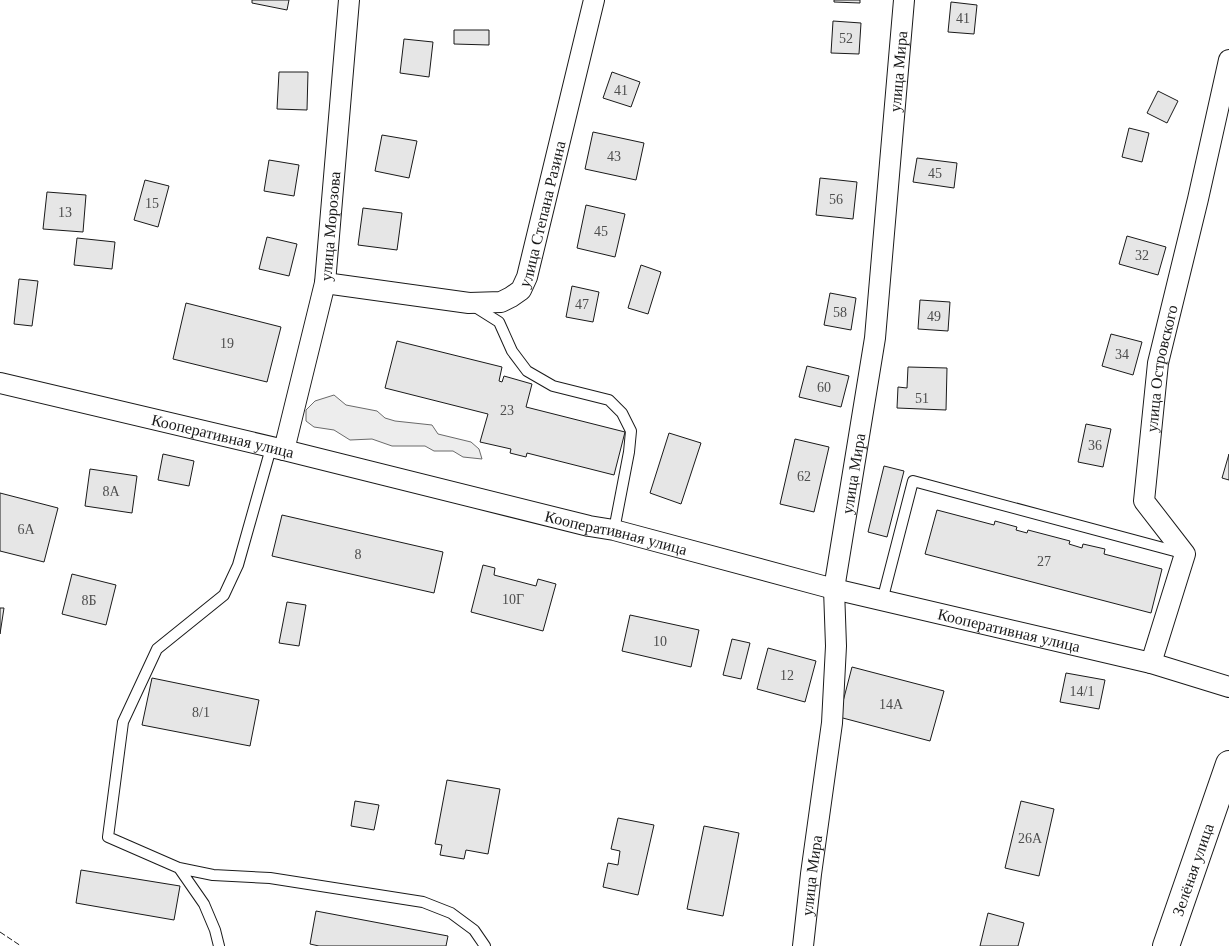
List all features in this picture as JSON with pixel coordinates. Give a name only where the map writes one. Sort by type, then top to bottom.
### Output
[{"type":"street","name":"улица Морозова","points":[[277,449],[326,284],[349,0]]},
{"type":"street","name":"улица Степана Разина","points":[[326,284],[469,303],[501,302],[521,290],[527,277],[594,0]]},
{"type":"street","name":"улица Мира","points":[[803,946],[832,723],[836,646],[834,589],[875,338],[904,0]]},
{"type":"street","name":"улица Островского","points":[[1185,554],[1144,501],[1158,363],[1198,199],[1229,60]]},
{"type":"street","name":"Кооперативная улица","points":[[0,383],[589,526],[614,530],[882,601],[1151,663],[1229,687]]},
{"type":"street","points":[[1151,663],[1185,554]]},
{"type":"street","name":"Зелёная улица","points":[[1166,946],[1229,764]]},
{"type":"lane","points":[[469,303],[499,322],[512,351],[527,371],[553,386],[609,400],[622,413],[631,431],[629,452],[614,530]]},
{"type":"lane","points":[[277,449],[238,566],[224,594],[157,648],[123,722],[108,837],[179,868],[213,875],[270,878],[423,902],[451,913],[474,930],[485,946]]},
{"type":"lane","points":[[882,601],[913,482],[1185,554]]},
{"type":"lane","points":[[179,868],[204,904],[215,930],[219,946]]},
{"type":"shaded area","points":[[334,395],[346,405],[377,411],[385,418],[432,425],[438,434],[471,442],[479,449],[482,459],[463,457],[453,451],[434,451],[425,446],[392,446],[372,439],[350,440],[334,430],[314,427],[306,421],[306,410],[315,401]]},
{"type":"building","points":[[252,0],[289,0],[287,10],[252,3]]},
{"type":"building","points":[[834,0],[860,0],[860,3],[834,2]]},
{"type":"building","points":[[951,2],[977,5],[974,34],[948,32]]},
{"type":"building","points":[[833,21],[861,23],[859,54],[831,53]]},
{"type":"building","points":[[454,30],[489,30],[489,45],[454,44]]},
{"type":"building","points":[[404,39],[433,42],[429,77],[400,73]]},
{"type":"building","points":[[279,72],[308,72],[307,110],[277,109]]},
{"type":"building","points":[[612,72],[640,82],[631,107],[603,98]]},
{"type":"building","points":[[1158,91],[1178,101],[1167,123],[1147,113]]},
{"type":"building","points":[[1129,128],[1149,133],[1142,162],[1122,157]]},
{"type":"building","points":[[593,132],[644,143],[636,180],[585,169]]},
{"type":"building","points":[[382,135],[417,141],[409,178],[375,171]]},
{"type":"building","points":[[917,158],[957,163],[954,188],[913,182]]},
{"type":"building","points":[[269,160],[299,165],[294,196],[264,191]]},
{"type":"building","points":[[820,178],[857,182],[853,219],[816,215]]},
{"type":"building","points":[[145,180],[169,186],[158,227],[134,220]]},
{"type":"building","points":[[47,192],[86,195],[83,232],[43,229]]},
{"type":"building","points":[[586,205],[625,214],[615,257],[577,248]]},
{"type":"building","points":[[363,208],[402,213],[397,250],[358,245]]},
{"type":"building","points":[[1127,236],[1166,247],[1158,275],[1119,264]]},
{"type":"building","points":[[267,237],[297,244],[289,276],[259,269]]},
{"type":"building","points":[[77,238],[115,242],[112,269],[74,265]]},
{"type":"building","points":[[641,265],[661,272],[648,314],[628,308]]},
{"type":"building","points":[[19,279],[38,281],[32,326],[14,324]]},
{"type":"building","points":[[572,286],[599,292],[593,322],[566,317]]},
{"type":"building","points":[[830,293],[856,298],[851,330],[824,325]]},
{"type":"building","points":[[920,300],[950,302],[948,331],[918,329]]},
{"type":"building","points":[[186,303],[281,327],[267,382],[173,359]]},
{"type":"building","points":[[1111,334],[1142,342],[1133,375],[1102,366]]},
{"type":"building","points":[[397,341],[502,367],[499,381],[502,382],[504,376],[532,384],[526,407],[625,432],[614,475],[527,453],[526,457],[510,453],[511,449],[480,442],[488,414],[385,388]]},
{"type":"building","points":[[807,366],[849,376],[841,407],[799,397]]},
{"type":"building","points":[[908,367],[947,368],[946,410],[897,408],[898,387],[907,388]]},
{"type":"building","points":[[1086,424],[1111,429],[1103,467],[1078,462]]},
{"type":"building","points":[[669,433],[701,443],[681,504],[650,493]]},
{"type":"building","points":[[795,439],[829,447],[814,512],[780,504]]},
{"type":"building","points":[[163,454],[194,461],[189,486],[158,480]]},
{"type":"building","points":[[1229,454],[1229,480],[1222,478]]},
{"type":"building","points":[[884,466],[904,471],[887,537],[868,532]]},
{"type":"building","points":[[90,469],[137,476],[132,513],[85,506]]},
{"type":"building","points":[[0,493],[58,508],[44,562],[0,551]]},
{"type":"building","points":[[937,510],[994,525],[995,521],[1017,527],[1016,530],[1027,533],[1028,530],[1070,541],[1069,544],[1082,548],[1083,544],[1105,549],[1104,554],[1162,569],[1151,613],[925,554]]},
{"type":"building","points":[[282,515],[443,552],[434,593],[272,556]]},
{"type":"building","points":[[483,565],[495,568],[494,575],[536,586],[538,579],[556,584],[543,631],[471,612]]},
{"type":"building","points":[[72,574],[116,585],[106,625],[62,614]]},
{"type":"building","points":[[287,602],[306,605],[299,646],[279,643]]},
{"type":"building","points":[[0,608],[4,608],[0,634]]},
{"type":"building","points":[[630,615],[699,630],[691,667],[622,651]]},
{"type":"building","points":[[732,639],[750,643],[741,679],[723,675]]},
{"type":"building","points":[[768,648],[816,661],[805,702],[757,689]]},
{"type":"building","points":[[852,667],[944,691],[930,741],[839,717]]},
{"type":"building","points":[[1066,673],[1105,680],[1099,709],[1060,702]]},
{"type":"building","points":[[152,678],[259,700],[250,746],[142,725]]},
{"type":"building","points":[[447,780],[500,789],[488,854],[466,850],[464,859],[440,855],[442,845],[435,844]]},
{"type":"building","points":[[355,801],[379,805],[374,830],[351,826]]},
{"type":"building","points":[[1021,801],[1054,809],[1039,876],[1005,868]]},
{"type":"building","points":[[618,818],[654,825],[638,895],[603,887],[608,863],[618,865],[620,851],[611,849]]},
{"type":"building","points":[[704,826],[739,833],[723,916],[687,909]]},
{"type":"building","points":[[81,870],[180,886],[174,920],[76,903]]},
{"type":"building","points":[[316,911],[448,936],[446,946],[319,946],[310,944]]},
{"type":"building","points":[[988,913],[1024,923],[1018,946],[980,946]]},
{"type":"fence","points":[[0,932],[21,946]]}]
